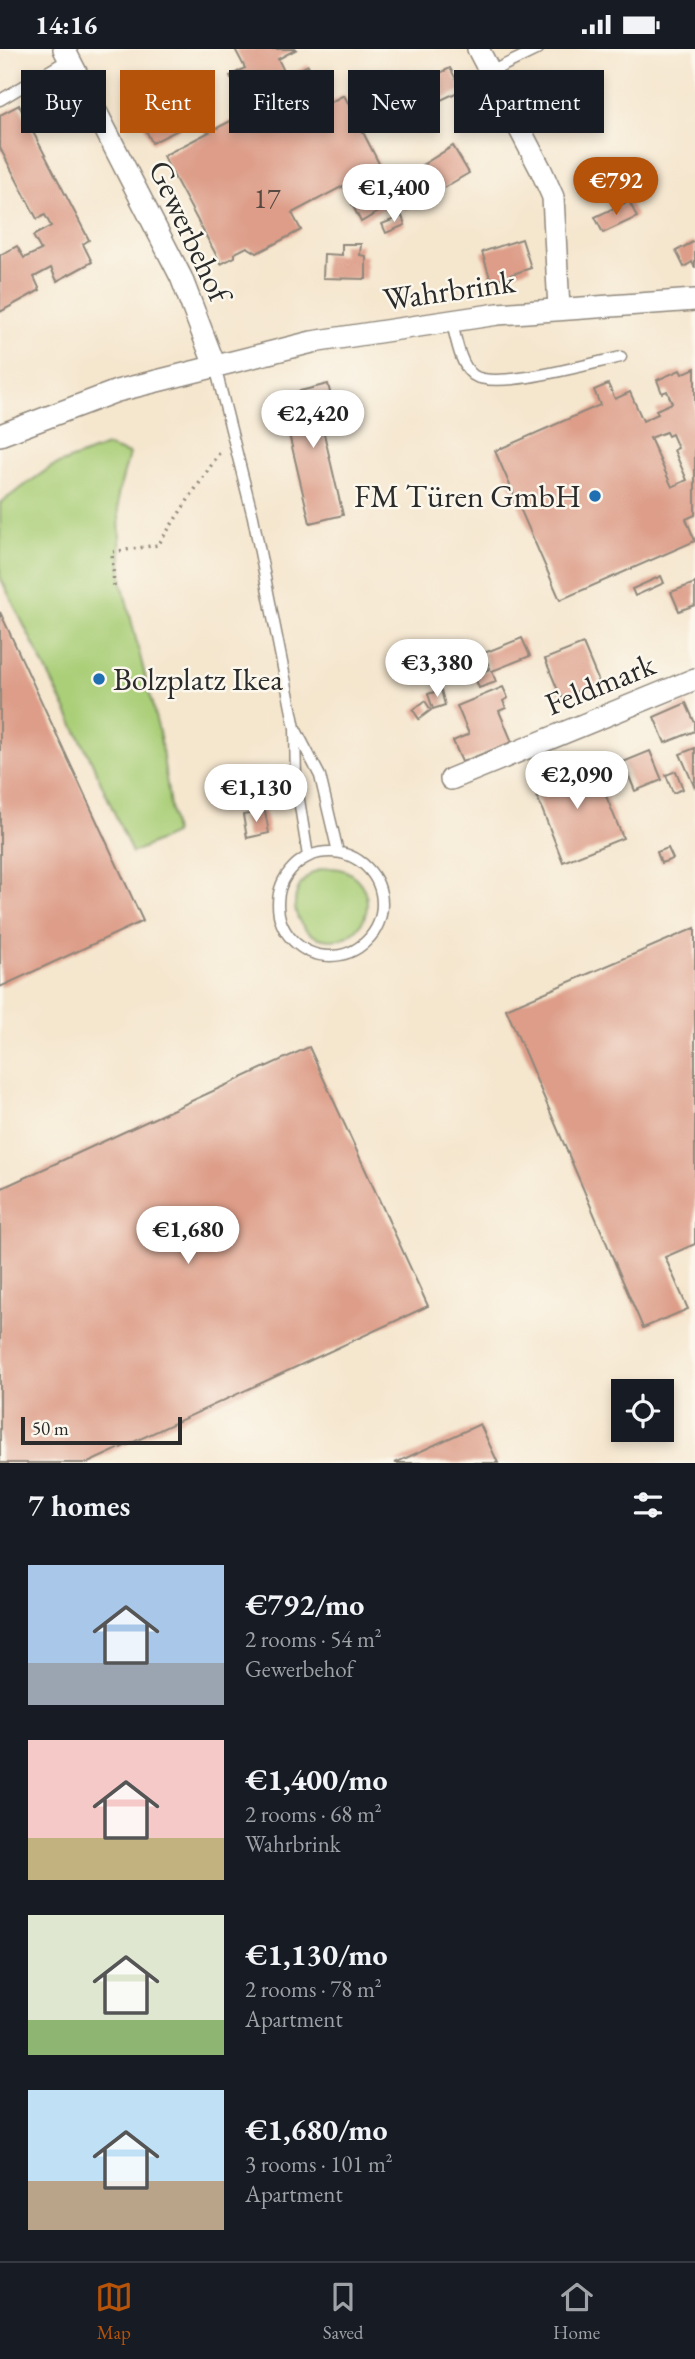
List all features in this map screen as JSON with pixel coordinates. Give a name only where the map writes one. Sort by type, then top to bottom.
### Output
[{"type":"street","points":[[478,49],[489,70]]},
{"type":"street","name":"Gewerbehof","points":[[67,54],[181,277],[215,366]]},
{"type":"street","points":[[522,133],[552,197],[559,308]]},
{"type":"street","name":"Wahrbrink","points":[[0,435],[117,391],[312,342],[451,320],[559,308],[695,300]]},
{"type":"street","name":"Feldmark","points":[[451,779],[695,679]]},
{"type":"lane","points":[[494,70],[538,49]]},
{"type":"lane","points":[[0,100],[67,54]]},
{"type":"lane","points":[[451,320],[464,362],[473,375],[489,381],[519,379],[621,357]]},
{"type":"lane","points":[[215,366],[253,517],[295,728],[296,781],[308,856]]},
{"type":"lane","points":[[295,728],[320,776],[338,852]]},
{"type":"lane","points":[[320,852],[338,852],[357,859],[367,866],[380,888],[383,900],[378,925],[372,936],[352,952],[327,956],[303,949],[293,940],[280,919],[278,907],[282,883],[297,863],[308,856],[320,852]]},
{"type":"path","points":[[114,586],[112,552],[158,545],[219,452],[236,441]]},
{"type":"green space","points":[[106,446],[129,454],[118,495],[122,583],[160,736],[174,834],[132,853],[92,762],[0,577],[0,503],[51,467]]},
{"type":"green space","points":[[331,868],[351,874],[361,884],[367,904],[361,924],[351,934],[331,940],[311,934],[301,924],[295,904],[301,884],[311,874]]},
{"type":"building","points":[[235,49],[297,49],[278,59],[284,70],[241,70],[245,68]]},
{"type":"building","points":[[450,68],[454,75],[454,94],[440,101],[440,73]]},
{"type":"building","points":[[344,95],[348,103],[348,133],[363,133],[390,185],[453,146],[469,173],[406,210],[399,200],[361,222],[343,186],[292,213],[301,230],[257,253],[247,247],[221,264],[163,156],[207,133],[215,133],[215,129],[229,122],[229,133],[334,133],[334,100]]},
{"type":"building","points":[[19,105],[21,133],[34,133],[89,240],[83,244],[92,262],[57,281],[51,268],[34,277],[40,290],[0,312],[0,255],[17,246],[24,258],[41,250],[33,236],[51,226],[45,215],[37,219],[0,148],[0,115]]},
{"type":"building","points":[[147,133],[172,133],[152,143]]},
{"type":"building","points":[[629,201],[637,217],[603,233],[595,217]]},
{"type":"building","points":[[402,216],[405,225],[386,233],[382,224]]},
{"type":"building","points":[[522,239],[531,268],[491,281],[482,252]]},
{"type":"building","points":[[695,241],[695,268],[692,262],[684,267],[676,251]]},
{"type":"building","points":[[342,244],[361,244],[360,255],[366,256],[366,279],[323,278],[324,254],[342,255]]},
{"type":"building","name":"FM Türen GmbH","points":[[695,368],[695,515],[686,519],[695,541],[560,600],[495,451],[600,405],[594,390],[608,384],[615,399],[630,392],[643,421],[658,414],[656,410],[672,403],[667,391],[662,393],[657,380],[680,370],[682,374]],"holes":[[[666,432],[668,436],[672,434],[678,448],[674,450],[687,480],[672,487],[650,438]]]},
{"type":"building","points":[[328,384],[336,418],[321,421],[343,515],[310,523],[280,396]]},
{"type":"building","points":[[661,576],[664,583],[635,596],[632,589]]},
{"type":"building","points":[[695,583],[695,605],[679,611],[671,592]]},
{"type":"building","points":[[0,612],[143,921],[0,987]]},
{"type":"building","points":[[522,638],[530,656],[492,671],[496,682],[479,688],[474,675],[490,669],[484,653]]},
{"type":"building","points":[[583,644],[599,682],[561,698],[545,659]]},
{"type":"building","points":[[503,687],[508,698],[503,701],[506,708],[499,711],[512,742],[462,762],[453,741],[469,734],[457,706]]},
{"type":"building","points":[[441,690],[445,705],[433,709],[428,694]]},
{"type":"building","points":[[425,701],[431,710],[419,719],[413,710]]},
{"type":"building","points":[[686,703],[695,723],[695,731],[665,743],[654,717]]},
{"type":"building","points":[[695,748],[695,788],[680,754]]},
{"type":"building","points":[[650,751],[662,780],[635,791],[623,762]]},
{"type":"building","points":[[592,761],[623,838],[563,862],[532,784]]},
{"type":"building","points":[[676,771],[683,789],[673,793],[666,775]]},
{"type":"building","points":[[265,811],[269,833],[247,838],[243,815]]},
{"type":"building","points":[[668,848],[673,859],[661,863],[657,852]]},
{"type":"building","points":[[695,928],[695,1244],[665,1257],[688,1309],[643,1328],[506,1009]]},
{"type":"building","points":[[309,1047],[428,1306],[88,1463],[0,1463],[0,1189]]},
{"type":"building","points":[[480,1424],[498,1463],[395,1463]]},
{"type":"place","name":"FM Türen GmbH","points":[[595,496]]},
{"type":"place","name":"Bolzplatz Ikea","points":[[99,679]]}]
